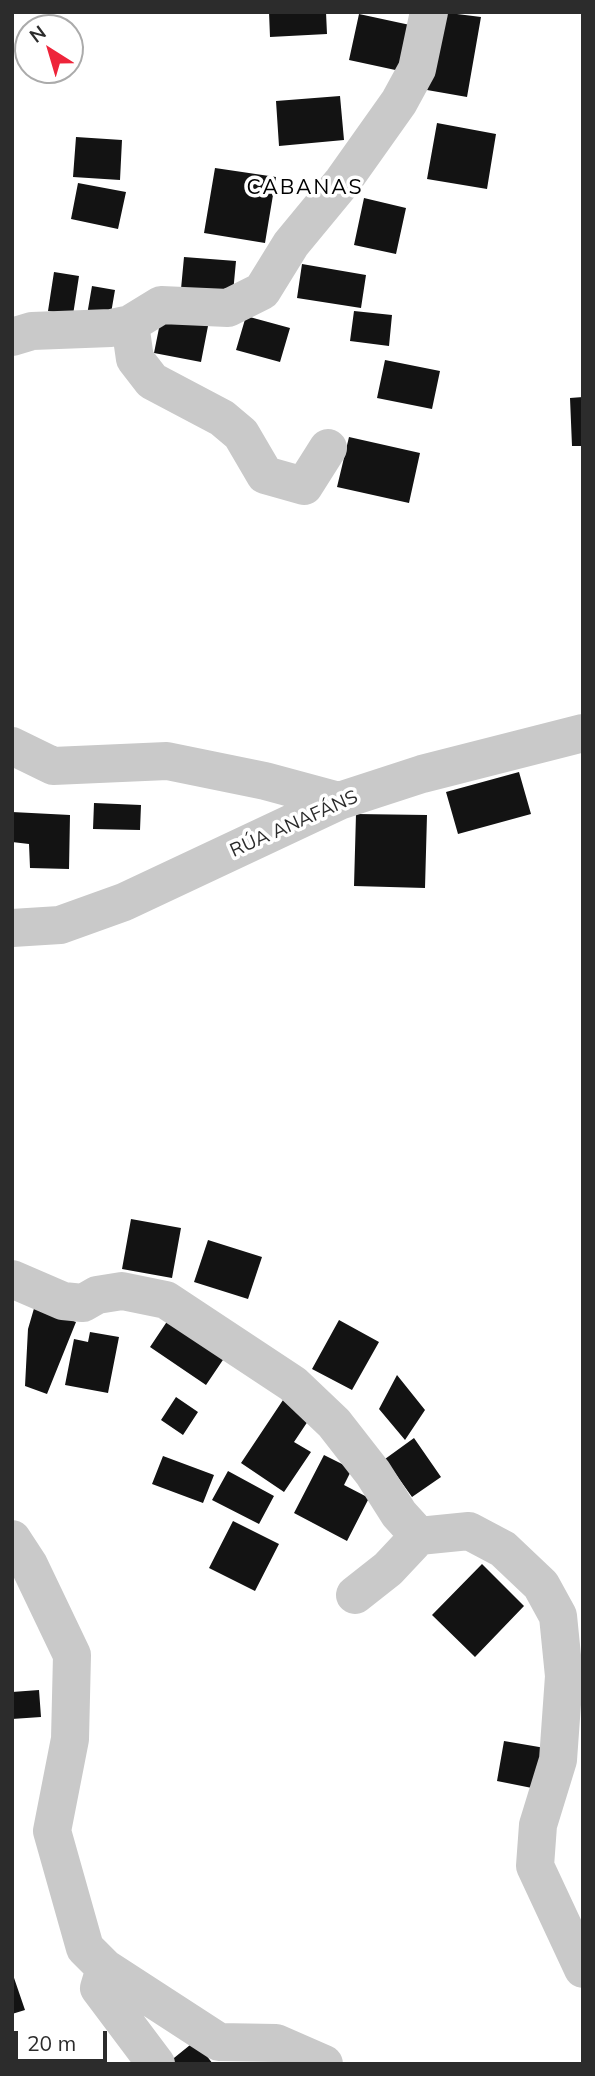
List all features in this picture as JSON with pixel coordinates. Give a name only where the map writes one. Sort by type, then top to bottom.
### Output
[{"type":"street","points":[[12,337],[32,331],[111,328],[130,324],[160,305],[228,308],[262,291],[291,244],[343,181],[399,102],[417,69],[429,12]]},
{"type":"street","points":[[130,324],[135,359],[152,381],[222,418],[241,434],[265,475],[304,486],[328,448]]},
{"type":"street","name":"RÚA ANAFÁNS","points":[[12,928],[60,925],[124,902],[339,801],[422,774],[583,733]]},
{"type":"street","points":[[12,747],[53,766],[167,761],[265,780],[339,801]]},
{"type":"street","points":[[12,1279],[63,1301],[83,1303],[97,1295],[122,1291],[166,1300],[293,1384],[334,1423],[373,1473],[399,1514],[419,1536]]},
{"type":"street","points":[[355,1595],[388,1569],[419,1536],[469,1531],[503,1549],[541,1585],[558,1615],[564,1676],[558,1760],[538,1825],[535,1866],[583,1969]]},
{"type":"street","points":[[12,1539],[30,1565],[72,1655],[69,1740],[52,1831],[85,1948],[105,1968],[219,2042],[276,2043],[324,2064]]},
{"type":"street","points":[[105,1968],[99,1988],[156,2064]]},
{"type":"building","points":[[269,12],[326,12],[327,34],[270,37]]},
{"type":"building","points":[[441,12],[481,17],[467,97],[427,90]]},
{"type":"building","points":[[359,14],[410,25],[400,71],[349,60]]},
{"type":"building","points":[[340,96],[344,140],[279,146],[276,101]]},
{"type":"building","points":[[437,123],[496,134],[487,189],[427,179]]},
{"type":"building","points":[[76,137],[122,140],[120,180],[73,177]]},
{"type":"building","points":[[215,168],[276,177],[265,243],[204,233]]},
{"type":"building","points":[[78,183],[126,192],[118,229],[71,219]]},
{"type":"building","points":[[364,198],[406,208],[396,254],[354,245]]},
{"type":"building","points":[[184,257],[236,261],[233,293],[181,289]]},
{"type":"building","points":[[302,264],[366,275],[361,308],[297,298]]},
{"type":"building","points":[[54,272],[79,276],[73,315],[48,311]]},
{"type":"building","points":[[92,286],[115,290],[110,319],[87,315]]},
{"type":"building","points":[[354,311],[392,315],[389,346],[350,341]]},
{"type":"building","points":[[246,316],[290,328],[280,362],[236,350]]},
{"type":"building","points":[[161,318],[208,326],[201,362],[154,353]]},
{"type":"building","points":[[385,360],[440,371],[432,409],[377,398]]},
{"type":"building","points":[[583,397],[583,446],[572,446],[570,398]]},
{"type":"building","points":[[349,437],[420,453],[409,503],[337,487]]},
{"type":"building","points":[[519,772],[531,814],[458,834],[446,792]]},
{"type":"building","points":[[94,803],[141,805],[140,830],[93,829]]},
{"type":"building","points":[[12,812],[70,815],[69,869],[30,868],[29,844],[12,842]]},
{"type":"building","points":[[356,814],[427,815],[425,888],[354,886]]},
{"type":"building","points":[[131,1219],[181,1228],[172,1278],[122,1269]]},
{"type":"building","points":[[208,1240],[262,1257],[248,1299],[194,1282]]},
{"type":"building","points":[[35,1305],[76,1322],[47,1394],[25,1386],[28,1329]]},
{"type":"building","points":[[172,1314],[229,1351],[206,1385],[150,1347]]},
{"type":"building","points":[[339,1320],[379,1342],[352,1390],[312,1369]]},
{"type":"building","points":[[90,1332],[119,1337],[108,1393],[65,1385],[74,1339],[88,1342]]},
{"type":"building","points":[[397,1375],[425,1410],[405,1440],[379,1409]]},
{"type":"building","points":[[176,1397],[198,1412],[183,1435],[161,1420]]},
{"type":"building","points":[[285,1397],[312,1415],[294,1442],[311,1452],[284,1492],[241,1463]]},
{"type":"building","points":[[414,1438],[441,1477],[412,1497],[385,1459]]},
{"type":"building","points":[[324,1455],[352,1469],[344,1485],[369,1498],[347,1541],[294,1513]]},
{"type":"building","points":[[163,1456],[214,1475],[203,1503],[152,1484]]},
{"type":"building","points":[[228,1471],[274,1496],[259,1524],[212,1500]]},
{"type":"building","points":[[233,1521],[279,1544],[255,1591],[209,1568]]},
{"type":"building","points":[[482,1564],[524,1606],[475,1657],[432,1615]]},
{"type":"building","points":[[39,1690],[41,1717],[12,1719],[12,1692]]},
{"type":"building","points":[[504,1741],[545,1748],[537,1789],[497,1781]]},
{"type":"building","points":[[12,1972],[25,2010],[12,2014]]},
{"type":"building","points":[[195,2041],[213,2064],[169,2062]]},
{"type":"district","name":"CABANAS","points":[[305,188]]}]
